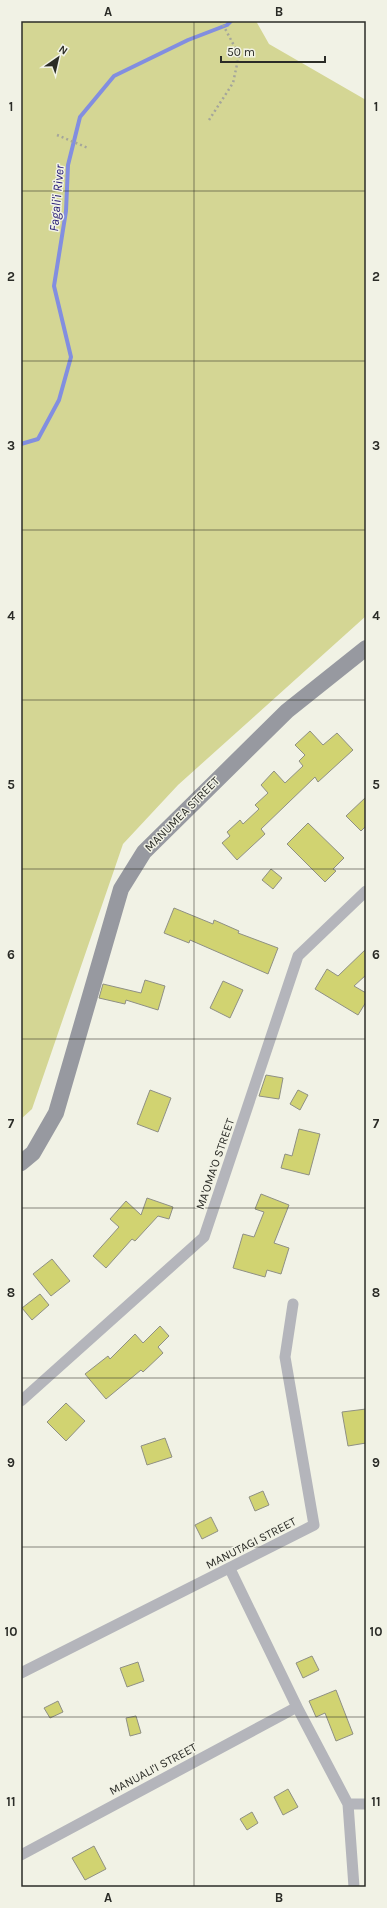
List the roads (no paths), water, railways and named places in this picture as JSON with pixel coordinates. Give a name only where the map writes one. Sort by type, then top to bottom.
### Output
[{"type":"main road","name":"MANUMEA STREET","points":[[21,1163],[32,1153],[56,1113],[121,889],[144,852],[287,711],[366,648]]},
{"type":"street","name":"MA'OMA'O STREET","points":[[21,1401],[204,1237],[298,956],[366,890]]},
{"type":"street","name":"MANUTAGI STREET","points":[[21,1673],[230,1569],[314,1525],[285,1356],[293,1304]]},
{"type":"street","points":[[230,1569],[297,1707],[348,1804],[354,1887]]},
{"type":"street","name":"MANUALI'I STREET","points":[[21,1855],[297,1707]]},
{"type":"street","points":[[348,1804],[366,1804]]},
{"type":"waterway","name":"Fagali'i River","points":[[21,444],[38,439],[59,400],[71,357],[54,286],[66,211],[68,165],[80,117],[114,76],[188,40],[227,25],[231,21]]}]
